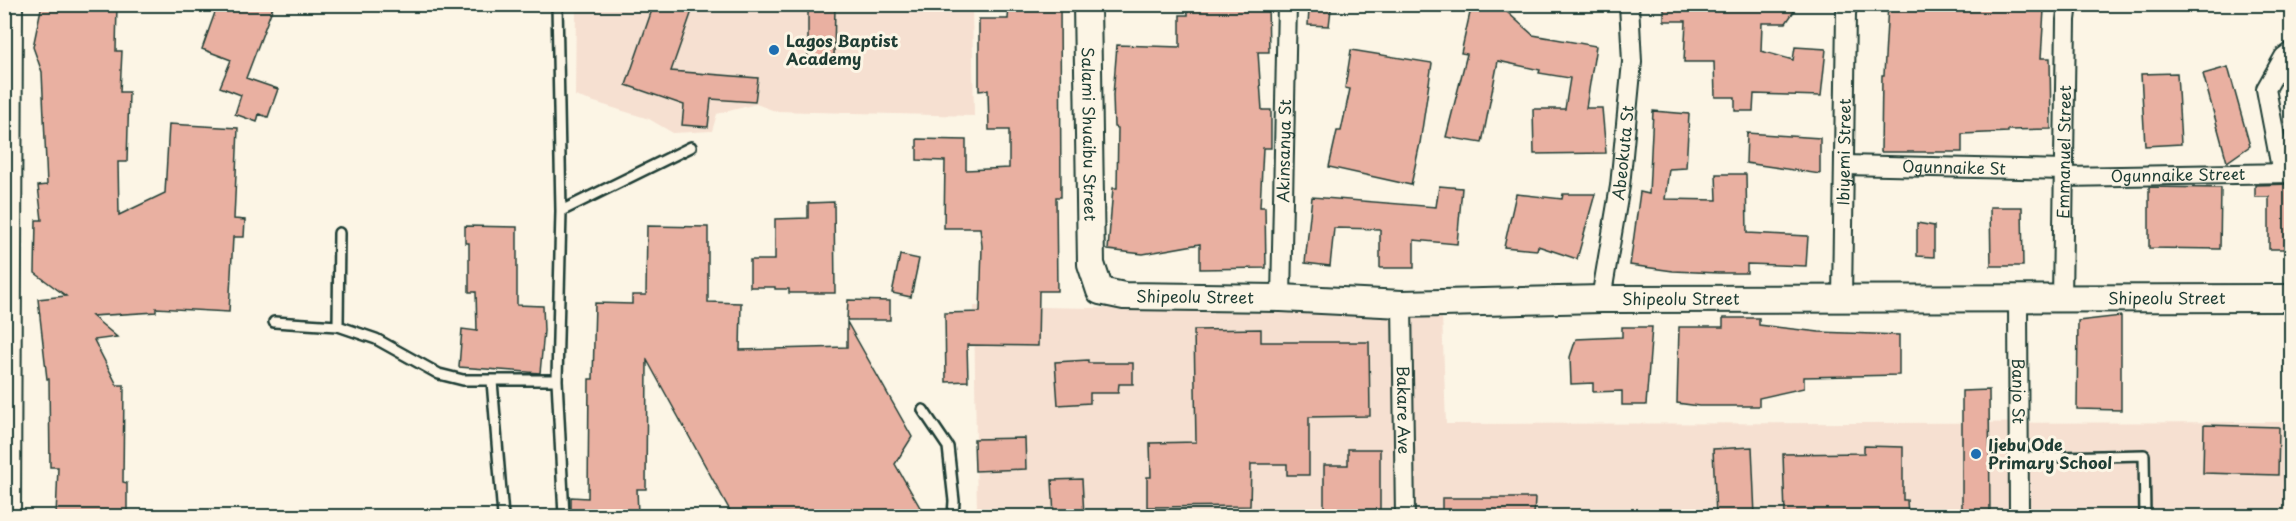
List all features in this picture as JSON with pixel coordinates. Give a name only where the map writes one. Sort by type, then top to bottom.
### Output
[{"type":"street","points":[[10,516],[9,82],[13,4]]},
{"type":"street","name":"Salami Shuaibu Street","points":[[1087,4],[1090,264]]},
{"type":"street","name":"Akinsanya St","points":[[1281,298],[1287,4]]},
{"type":"street","name":"Abeokuta St","points":[[1601,299],[1620,186],[1626,130],[1632,63],[1629,4]]},
{"type":"street","name":"Ibiyemi Street","points":[[1842,299],[1846,13],[1848,4]]},
{"type":"street","name":"Emmanuel Street","points":[[2062,299],[2068,4]]},
{"type":"street","points":[[2287,173],[2266,89],[2284,57],[2292,51]]},
{"type":"street","name":"Ogunnaike St","points":[[1844,165],[2064,173]]},
{"type":"street","name":"Ogunnaike Street","points":[[2064,173],[2287,173]]},
{"type":"street","name":"Shipeolu Street","points":[[1090,264],[1100,291],[1124,296],[1281,298],[1402,304],[1601,299],[2292,298]]},
{"type":"street","name":"Banjo St","points":[[2018,299],[2019,516]]},
{"type":"street","name":"Bakare Ave","points":[[1402,304],[1405,516]]},
{"type":"lane","points":[[557,4],[561,211],[557,380],[564,516]]},
{"type":"lane","points":[[561,211],[691,147]]},
{"type":"lane","points":[[338,326],[339,233]]},
{"type":"lane","points":[[274,322],[338,326],[376,339],[439,374],[463,380],[557,380]]},
{"type":"lane","points":[[492,381],[503,516]]},
{"type":"lane","points":[[923,410],[948,447],[954,501],[953,516]]},
{"type":"lane","points":[[2019,458],[2144,455],[2145,516]]},
{"type":"shaded area","name":"Lagos Baptist Academy","points":[[576,5],[972,5],[974,116],[775,111],[756,104],[717,114],[712,131],[673,133],[649,119],[575,96]]},
{"type":"shaded area","points":[[974,306],[1442,314],[1446,424],[2291,422],[2291,516],[977,516]]},
{"type":"building","points":[[42,4],[117,4],[116,51],[122,51],[120,92],[129,92],[127,162],[118,162],[119,215],[165,193],[169,124],[238,128],[234,219],[245,220],[244,237],[233,237],[229,312],[156,308],[156,312],[92,316],[117,337],[94,340],[117,385],[124,385],[123,482],[127,483],[127,516],[56,516],[58,467],[50,467],[49,379],[47,379],[38,299],[66,296],[35,273],[36,220],[42,220],[38,186],[47,185],[42,72],[33,47]]},
{"type":"building","points":[[218,4],[274,4],[246,78],[278,89],[268,117],[259,114],[257,122],[235,114],[241,95],[220,87],[231,60],[202,49]]},
{"type":"building","points":[[654,4],[674,4],[692,11],[671,71],[758,78],[755,102],[711,99],[708,127],[682,125],[684,105],[626,85]]},
{"type":"building","points":[[808,4],[835,4],[834,59],[808,59]]},
{"type":"building","points":[[1009,4],[1060,4],[1061,197],[1056,197],[1057,291],[1039,291],[1038,346],[967,345],[968,381],[946,382],[945,313],[980,312],[982,246],[980,228],[944,228],[945,161],[917,160],[917,139],[966,140],[966,170],[1009,168],[1009,130],[989,130],[988,90],[979,91],[979,19],[1008,19]]},
{"type":"building","points":[[1188,4],[1268,4],[1269,52],[1258,52],[1262,110],[1271,110],[1271,148],[1263,148],[1260,207],[1265,207],[1266,268],[1200,269],[1200,244],[1143,254],[1108,250],[1113,188],[1117,188],[1118,128],[1114,127],[1113,95],[1117,45],[1180,47],[1180,15],[1188,15]]},
{"type":"building","points":[[1472,4],[1508,4],[1507,12],[1533,35],[1596,46],[1586,108],[1602,108],[1606,153],[1534,154],[1533,109],[1565,109],[1570,78],[1539,73],[1540,70],[1498,61],[1482,143],[1446,137],[1467,54],[1461,53]]},
{"type":"building","points":[[1664,4],[1799,4],[1786,23],[1762,23],[1761,51],[1793,60],[1795,47],[1826,49],[1821,96],[1754,94],[1753,111],[1735,111],[1735,97],[1715,97],[1714,62],[1684,62],[1686,21],[1664,21]]},
{"type":"building","points":[[1888,4],[1956,4],[2044,10],[2041,58],[2050,58],[2051,129],[1962,134],[1962,152],[1881,152],[1882,75],[1884,75]]},
{"type":"building","points":[[1331,9],[1329,26],[1308,25],[1309,10]]},
{"type":"building","points":[[1351,50],[1432,63],[1411,185],[1329,167],[1337,131],[1341,131],[1350,89],[1345,88]]},
{"type":"building","points":[[2228,67],[2250,146],[2227,162],[2203,74]]},
{"type":"building","points":[[2177,73],[2181,144],[2145,146],[2141,74]]},
{"type":"building","points":[[1653,111],[1689,114],[1686,168],[1669,169],[1665,199],[1717,200],[1716,174],[1746,174],[1747,233],[1808,236],[1806,266],[1747,264],[1747,273],[1718,273],[1673,271],[1630,265],[1640,192],[1649,194]]},
{"type":"building","points":[[1747,133],[1820,138],[1820,174],[1746,163]]},
{"type":"building","points":[[2292,184],[2292,249],[2269,249],[2269,197],[2255,197],[2255,185]]},
{"type":"building","points":[[1439,186],[1462,188],[1457,244],[1414,240],[1414,268],[1380,268],[1380,229],[1334,228],[1330,266],[1305,263],[1312,197],[1436,207]]},
{"type":"building","points":[[2149,187],[2221,188],[2220,249],[2149,248]]},
{"type":"building","points":[[1516,194],[1562,199],[1563,194],[1595,194],[1577,259],[1538,246],[1537,250],[1504,247]]},
{"type":"building","points":[[834,202],[835,293],[789,293],[789,289],[750,287],[750,260],[775,260],[775,219],[808,218],[808,203]]},
{"type":"building","points":[[1990,207],[2022,207],[2023,266],[1991,266]]},
{"type":"building","points":[[1917,223],[1934,226],[1934,257],[1917,256]]},
{"type":"building","points":[[465,226],[517,227],[517,305],[543,306],[544,331],[540,373],[459,367],[462,329],[477,331],[476,292],[469,292],[469,243],[465,243]]},
{"type":"building","points":[[647,226],[708,227],[708,302],[741,303],[740,350],[847,347],[847,322],[912,437],[895,464],[925,516],[733,516],[647,360],[646,489],[637,489],[638,514],[571,516],[571,497],[588,498],[589,379],[593,379],[595,303],[632,304],[632,295],[646,295]]},
{"type":"building","points":[[900,255],[919,259],[911,297],[892,293]]},
{"type":"building","points":[[848,300],[890,301],[890,320],[847,320]]},
{"type":"building","points":[[2121,316],[2121,410],[2077,409],[2078,321]]},
{"type":"building","points":[[1723,318],[1759,318],[1759,325],[1819,332],[1899,335],[1899,375],[1804,377],[1804,388],[1759,398],[1759,406],[1699,406],[1677,403],[1679,327],[1723,327]]},
{"type":"building","points":[[1622,327],[1652,327],[1646,405],[1622,405],[1622,391],[1593,392],[1593,383],[1571,384],[1570,357],[1576,339],[1622,337]]},
{"type":"building","points":[[1261,329],[1261,342],[1369,342],[1370,416],[1309,417],[1309,475],[1287,475],[1287,464],[1251,464],[1250,506],[1147,507],[1147,477],[1151,477],[1150,443],[1196,442],[1194,330]]},
{"type":"building","points":[[1088,360],[1088,363],[1133,363],[1133,384],[1119,384],[1118,393],[1090,393],[1090,403],[1058,405],[1055,362]]},
{"type":"building","name":"Ijebu Ode Primary School","points":[[1989,390],[1990,516],[1962,516],[1962,391]]},
{"type":"building","points":[[2204,425],[2279,427],[2278,475],[2203,473]]},
{"type":"building","points":[[1025,438],[1026,469],[975,471],[974,439]]},
{"type":"building","points":[[1864,446],[1903,447],[1903,500],[1907,500],[1908,516],[1785,516],[1783,454],[1864,453]]},
{"type":"building","points":[[1752,447],[1755,516],[1716,516],[1713,449]]},
{"type":"building","points":[[1348,449],[1380,449],[1380,514],[1324,514],[1324,465],[1348,465]]},
{"type":"building","points":[[1082,479],[1084,516],[1054,516],[1052,480]]},
{"type":"building","points":[[1442,498],[1535,498],[1534,516],[1442,516]]},
{"type":"place","name":"Lagos Baptist Academy","points":[[774,50]]},
{"type":"place","name":"Ijebu Ode Primary School","points":[[1976,454]]}]
